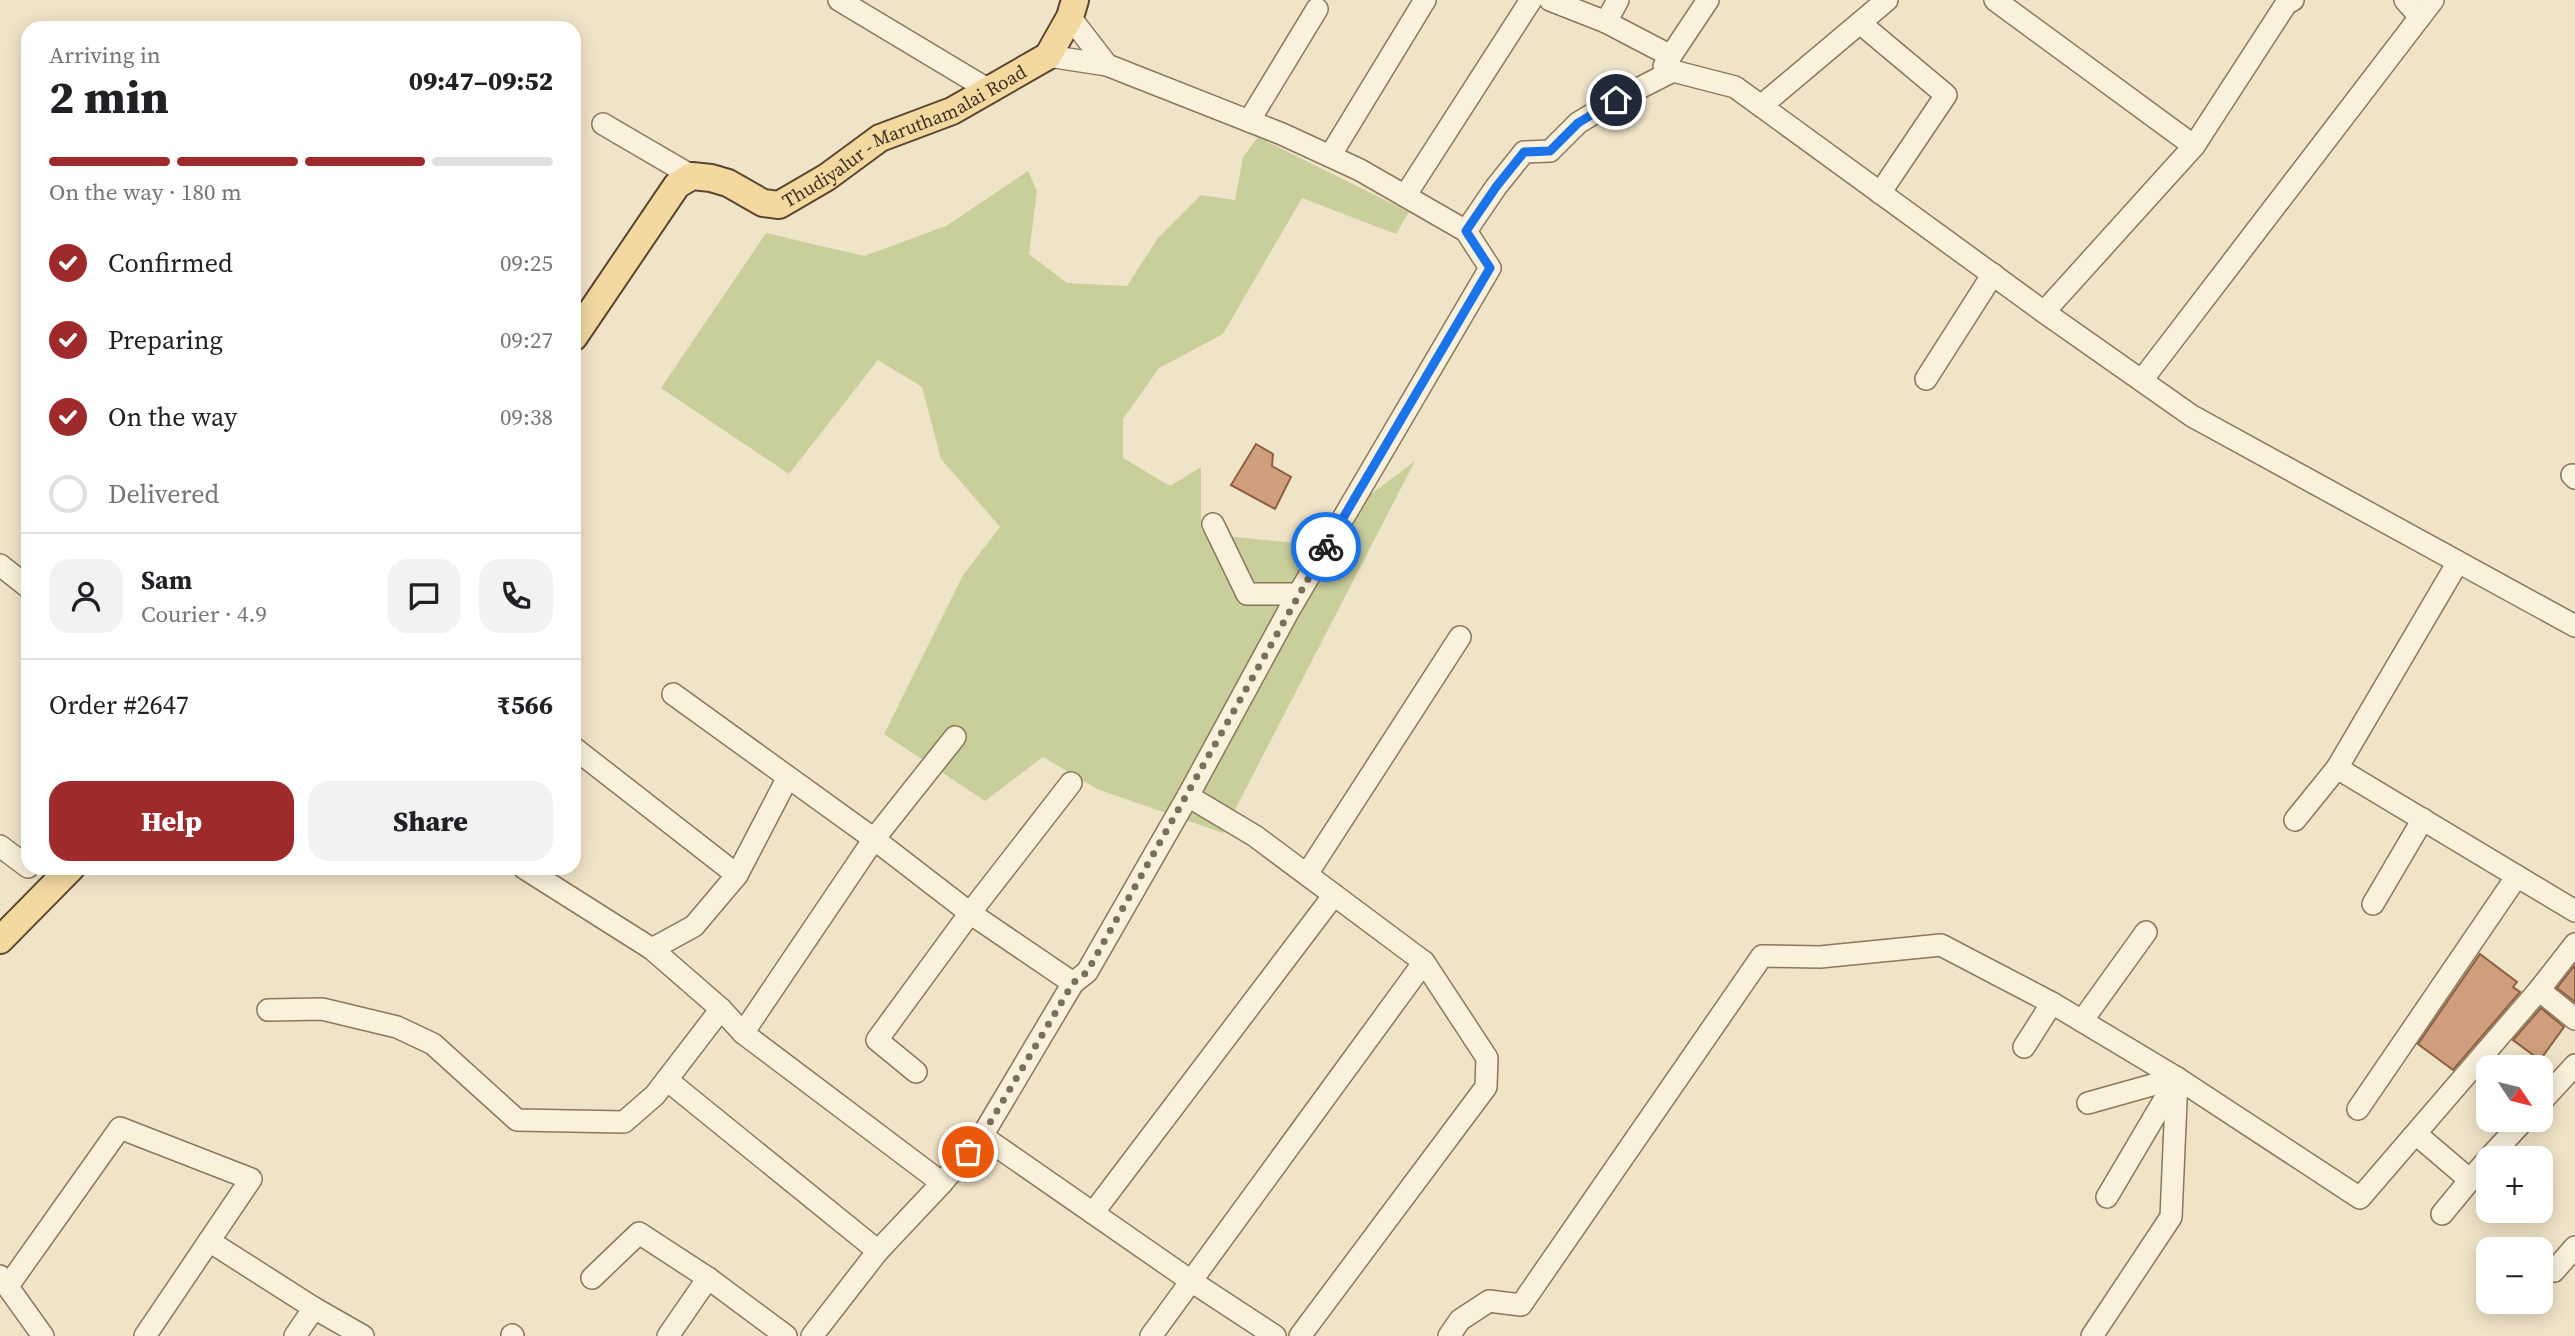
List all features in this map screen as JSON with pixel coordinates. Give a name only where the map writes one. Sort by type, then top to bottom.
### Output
[{"type":"main road","name":"Thudiyalur - Maruthamalai Road","points":[[692,176],[729,183],[763,203],[779,205],[827,177],[880,138],[952,111],[1048,56],[1072,5]]},
{"type":"main road","points":[[581,327],[677,185],[692,176]]},
{"type":"main road","points":[[0,940],[62,877]]},
{"type":"street","points":[[839,0],[989,90]]},
{"type":"street","points":[[1330,156],[1425,0]]},
{"type":"street","points":[[1405,196],[1531,0]]},
{"type":"street","points":[[1550,0],[1606,22],[1671,56]]},
{"type":"street","points":[[1606,22],[1618,0]]},
{"type":"street","points":[[1655,79],[1708,0]]},
{"type":"street","points":[[1761,106],[1887,0]]},
{"type":"street","points":[[1996,0],[2194,146]]},
{"type":"street","points":[[2405,0],[2420,17]]},
{"type":"street","points":[[2141,380],[2433,0]]},
{"type":"street","points":[[2044,312],[2194,146],[2287,1]]},
{"type":"street","points":[[1072,5],[1107,65]]},
{"type":"street","points":[[1249,121],[1317,9]]},
{"type":"street","points":[[1860,23],[1946,95],[1880,193]]},
{"type":"street","points":[[812,1336],[877,1251],[942,1183],[982,1136],[1073,983],[1087,972],[1188,796],[1298,594],[1490,268],[1466,231],[1360,170],[1249,121],[1107,65],[1048,56]]},
{"type":"street","points":[[1466,231],[1524,152],[1550,151],[1578,123],[1655,79],[1672,71],[1735,87],[2192,416],[2575,626]]},
{"type":"street","points":[[603,124],[692,176]]},
{"type":"street","points":[[1926,379],[1993,274]]},
{"type":"street","points":[[1213,524],[1247,594],[1298,594]]},
{"type":"street","points":[[2295,820],[2337,768],[2458,562]]},
{"type":"street","points":[[0,565],[21,582]]},
{"type":"street","points":[[1307,874],[1460,637]]},
{"type":"street","points":[[673,694],[874,839],[970,913],[1073,983]]},
{"type":"street","points":[[743,1033],[874,839],[955,737]]},
{"type":"street","points":[[581,753],[737,875]]},
{"type":"street","points":[[2337,768],[2575,911]]},
{"type":"street","points":[[652,949],[694,926],[737,875],[788,779]]},
{"type":"street","points":[[916,1072],[877,1040],[970,913],[1071,783]]},
{"type":"street","points":[[1188,796],[1255,835],[1424,962],[1487,1058],[1486,1087],[1300,1336]]},
{"type":"street","points":[[2373,904],[2423,819]]},
{"type":"street","points":[[0,846],[21,861]]},
{"type":"street","points":[[535,875],[652,949],[721,1009],[743,1033],[942,1183]]},
{"type":"street","points":[[2358,1109],[2517,876]]},
{"type":"street","points":[[1093,1213],[1334,895]]},
{"type":"street","points":[[2082,1021],[2146,932]]},
{"type":"street","points":[[1449,1336],[1460,1320],[1489,1301],[1521,1305],[1762,956],[1820,957],[1941,945],[2052,1003],[2177,1078],[2360,1198],[2539,990],[2575,944]]},
{"type":"street","points":[[1151,1336],[1424,962]]},
{"type":"street","points":[[2539,990],[2575,1019]]},
{"type":"street","points":[[2024,1047],[2052,1003]]},
{"type":"street","points":[[268,1010],[322,1009],[397,1027],[433,1044],[517,1120],[624,1122],[655,1095],[721,1009]]},
{"type":"street","points":[[2553,1089],[2575,1065]]},
{"type":"street","points":[[2088,1103],[2177,1078]]},
{"type":"street","points":[[2107,1197],[2177,1078]]},
{"type":"street","points":[[2092,1336],[2171,1217],[2177,1078]]},
{"type":"street","points":[[667,1080],[877,1251]]},
{"type":"street","points":[[43,1336],[4,1281],[120,1128],[251,1179],[145,1336]]},
{"type":"street","points":[[2501,1146],[2513,1132]]},
{"type":"street","points":[[2416,1134],[2470,1180]]},
{"type":"street","points":[[982,1136],[1275,1336]]},
{"type":"street","points":[[2441,1214],[2476,1173]]},
{"type":"street","points":[[592,1278],[639,1233],[708,1278],[786,1336]]},
{"type":"street","points":[[209,1241],[363,1336]]},
{"type":"street","points":[[2554,1271],[2575,1247]]},
{"type":"street","points":[[668,1336],[708,1278]]},
{"type":"street","points":[[295,1336],[314,1308]]},
{"type":"green space","points":[[1258,137],[1409,212],[1396,234],[1302,198],[1223,334],[1159,368],[1123,419],[1123,458],[1170,486],[1201,467],[1201,530],[1226,536],[1305,544],[1415,461],[1223,833],[1097,789],[1043,757],[985,801],[884,734],[963,575],[1000,527],[941,459],[922,387],[878,360],[789,474],[661,388],[766,233],[864,256],[946,226],[1028,171],[1037,191],[1029,254],[1067,283],[1127,286],[1158,238],[1201,195],[1235,200],[1243,157]]},
{"type":"building","points":[[1256,444],[1273,454],[1272,466],[1291,477],[1275,509],[1231,485]]},
{"type":"building","points":[[2480,954],[2517,982],[2513,987],[2520,992],[2453,1070],[2418,1044]]},
{"type":"building","points":[[2575,965],[2575,1002],[2557,988]]},
{"type":"building","points":[[2541,1008],[2564,1027],[2544,1055],[2533,1055],[2513,1040]]},
{"type":"way so far","points":[[968,1152],[982,1136],[1073,983],[1087,972],[1326,547]]},
{"type":"route","points":[[1326,547],[1490,268],[1466,231],[1524,152],[1550,151],[1578,123],[1616,100]]}]
